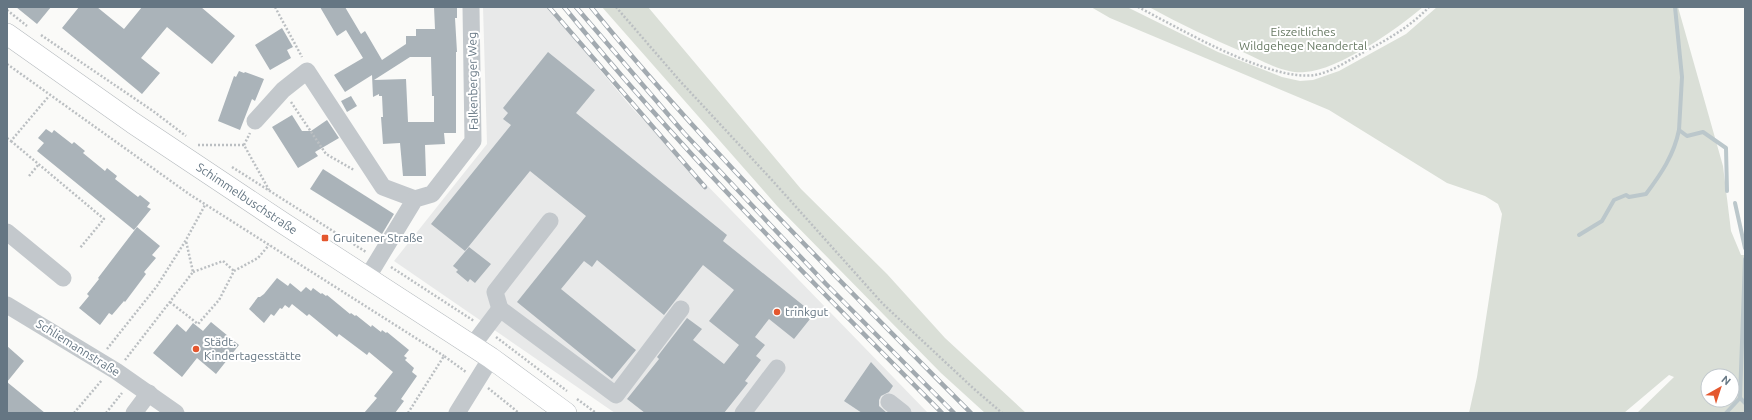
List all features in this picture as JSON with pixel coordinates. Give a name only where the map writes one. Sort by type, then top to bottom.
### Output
[{"type":"main road","name":"Schimmelbuschstraße","points":[[7,34],[133,123],[283,223],[491,358]]},
{"type":"main road","points":[[491,358],[571,402]]},
{"type":"street","name":"Falkenberger Weg","points":[[415,199],[432,194],[474,141],[472,7]]},
{"type":"street","points":[[255,121],[283,90],[307,71],[383,187],[415,199],[367,278]]},
{"type":"street","points":[[550,221],[494,292],[500,309],[616,395],[681,309]]},
{"type":"street","points":[[7,232],[63,278]]},
{"type":"street","name":"Schliemannstraße","points":[[7,305],[109,367],[149,393],[176,413]]},
{"type":"street","points":[[472,346],[500,309]]},
{"type":"street","points":[[457,413],[491,358]]},
{"type":"street","points":[[743,413],[777,368]]},
{"type":"street","points":[[134,413],[149,393]]},
{"type":"street","points":[[888,402],[902,413]]},
{"type":"path","points":[[275,7],[301,55],[307,71]]},
{"type":"path","points":[[616,7],[680,81],[771,179],[883,304],[1002,413]]},
{"type":"path","points":[[1138,7],[1222,50],[1287,74],[1302,76],[1316,75],[1327,71],[1374,46],[1404,28],[1429,7]]},
{"type":"path","points":[[7,10],[31,28]]},
{"type":"path","points":[[37,33],[153,111],[187,137]]},
{"type":"path","points":[[7,64],[49,96],[205,205],[444,356],[519,413]]},
{"type":"path","points":[[283,90],[326,154],[358,172]]},
{"type":"path","points":[[11,141],[49,96]]},
{"type":"path","points":[[7,138],[104,219],[80,248]]},
{"type":"path","points":[[192,141],[204,149]]},
{"type":"path","points":[[198,145],[244,145],[269,190]]},
{"type":"path","points":[[29,176],[39,164]]},
{"type":"path","points":[[230,166],[485,328],[571,402],[596,413]]},
{"type":"path","points":[[109,367],[156,286],[186,240],[205,205]]},
{"type":"path","points":[[186,240],[193,272]]},
{"type":"path","points":[[170,302],[198,324],[219,300],[234,270],[258,258],[269,245]]},
{"type":"path","points":[[74,413],[109,367],[170,302],[193,272],[223,261],[234,270]]},
{"type":"path","points":[[408,413],[444,356]]},
{"type":"path","points":[[106,413],[131,382]]},
{"type":"shaded area","points":[[483,7],[547,7],[632,108],[928,413],[615,413],[394,261],[487,144]]},
{"type":"green space","points":[[602,7],[648,7],[801,189],[887,274],[945,338],[1026,413],[985,413],[941,373],[778,207]]},
{"type":"green space","points":[[1091,7],[1127,7],[1218,52],[1282,77],[1300,81],[1313,80],[1339,71],[1406,34],[1437,7],[1678,7],[1723,166],[1731,231],[1741,255],[1745,255],[1745,413],[1637,413],[1674,377],[1669,375],[1624,413],[1469,413],[1477,377],[1502,214],[1498,204],[1485,196],[1447,183],[1329,110],[1110,18]]},
{"type":"green space","name":"Eiszeitliches Wildgehege Neandertal","points":[[1149,7],[1423,7],[1383,37],[1350,56],[1319,70],[1297,72],[1282,69],[1266,63],[1196,31]]},
{"type":"building","points":[[16,7],[51,7],[37,24]]},
{"type":"building","points":[[79,7],[97,7],[124,29],[142,7],[201,7],[235,36],[212,64],[167,27],[141,58],[160,73],[142,94],[62,28]]},
{"type":"building","points":[[320,7],[345,7],[361,34],[365,31],[382,60],[406,44],[406,36],[416,36],[416,29],[435,29],[434,7],[457,7],[457,18],[455,18],[457,52],[456,133],[444,133],[445,144],[425,145],[426,176],[403,176],[400,143],[383,144],[381,117],[383,117],[382,96],[379,96],[379,94],[373,97],[372,75],[345,92],[334,75],[363,58],[346,30],[337,36]],"holes":[[[410,57],[431,57],[434,122],[408,122],[406,79],[374,80]]]},
{"type":"building","points":[[282,28],[293,47],[287,50],[291,58],[270,70],[255,45]]},
{"type":"building","points":[[548,52],[595,90],[576,113],[727,235],[723,241],[814,314],[794,339],[769,319],[755,337],[765,345],[756,356],[761,360],[745,381],[748,383],[724,413],[645,413],[627,399],[659,359],[657,357],[687,318],[702,329],[693,340],[724,364],[739,345],[709,321],[734,290],[703,265],[664,315],[597,260],[592,267],[584,261],[561,289],[636,350],[612,379],[517,302],[586,216],[530,171],[465,251],[431,224],[511,125],[503,119],[508,113],[503,108]]},
{"type":"building","points":[[239,71],[264,79],[255,101],[252,99],[240,130],[218,121],[234,76],[236,77]]},
{"type":"building","points":[[351,96],[357,106],[347,112],[341,101]]},
{"type":"building","points":[[292,115],[302,131],[311,131],[327,120],[339,138],[315,152],[318,156],[298,168],[272,127]]},
{"type":"building","points":[[46,129],[52,133],[54,130],[72,144],[74,142],[85,151],[83,153],[105,171],[107,168],[117,176],[115,179],[138,197],[140,195],[150,203],[147,207],[151,209],[134,230],[37,151],[44,143],[38,138]]},
{"type":"building","points":[[323,169],[394,214],[382,234],[310,189]]},
{"type":"building","points":[[137,227],[160,246],[152,255],[156,258],[144,272],[146,274],[125,302],[124,301],[112,315],[109,313],[100,325],[79,308],[89,296],[87,294],[99,279],[98,278]]},
{"type":"building","points":[[469,247],[491,264],[475,283],[470,279],[468,282],[456,272],[458,270],[453,266]]},
{"type":"building","points":[[277,278],[288,286],[290,283],[301,292],[306,287],[311,291],[313,288],[321,294],[327,295],[350,314],[356,315],[371,327],[372,325],[381,332],[382,330],[386,333],[387,332],[409,350],[404,356],[407,358],[405,360],[414,368],[412,372],[417,376],[401,399],[404,401],[395,413],[364,413],[377,398],[374,396],[393,372],[369,352],[367,355],[339,334],[337,337],[309,314],[307,316],[292,304],[289,308],[285,305],[282,309],[280,308],[274,316],[271,314],[264,323],[249,309],[258,297],[264,294]]},
{"type":"building","name":"Städt. Kindertagesstätte","points":[[211,322],[239,345],[216,374],[197,358],[182,377],[153,353],[177,324],[186,332],[193,323],[203,331]]},
{"type":"building","points":[[7,346],[24,361],[7,382]]},
{"type":"building","points":[[871,362],[893,386],[889,392],[881,396],[879,400],[879,406],[887,413],[862,413],[844,401]]},
{"type":"building","points":[[7,382],[45,413],[7,413]]},
{"type":"waterway","points":[[1675,7],[1682,77],[1679,130],[1687,136],[1703,132],[1726,148],[1727,191]]},
{"type":"waterway","points":[[1579,235],[1602,221],[1614,200],[1626,195],[1629,197],[1646,194],[1666,164],[1674,148],[1679,130]]},
{"type":"waterway","points":[[1735,203],[1745,248]]},
{"type":"waterway","points":[[1745,259],[1740,398],[1745,403]]},
{"type":"waterway","points":[[1726,413],[1731,408]]},
{"type":"railway","points":[[549,7],[705,187]]},
{"type":"railway","points":[[564,7],[654,113],[748,215],[942,413]]},
{"type":"railway","points":[[576,7],[684,133],[826,284],[954,413]]},
{"type":"railway","points":[[591,7],[681,113],[728,164],[824,265],[971,413]]},
{"type":"place","name":"Gruitener Straße","points":[[325,238]]},
{"type":"place","name":"trinkgut","points":[[777,312]]},
{"type":"place","name":"Städt. Kindertagesstätte","points":[[196,349]]}]
